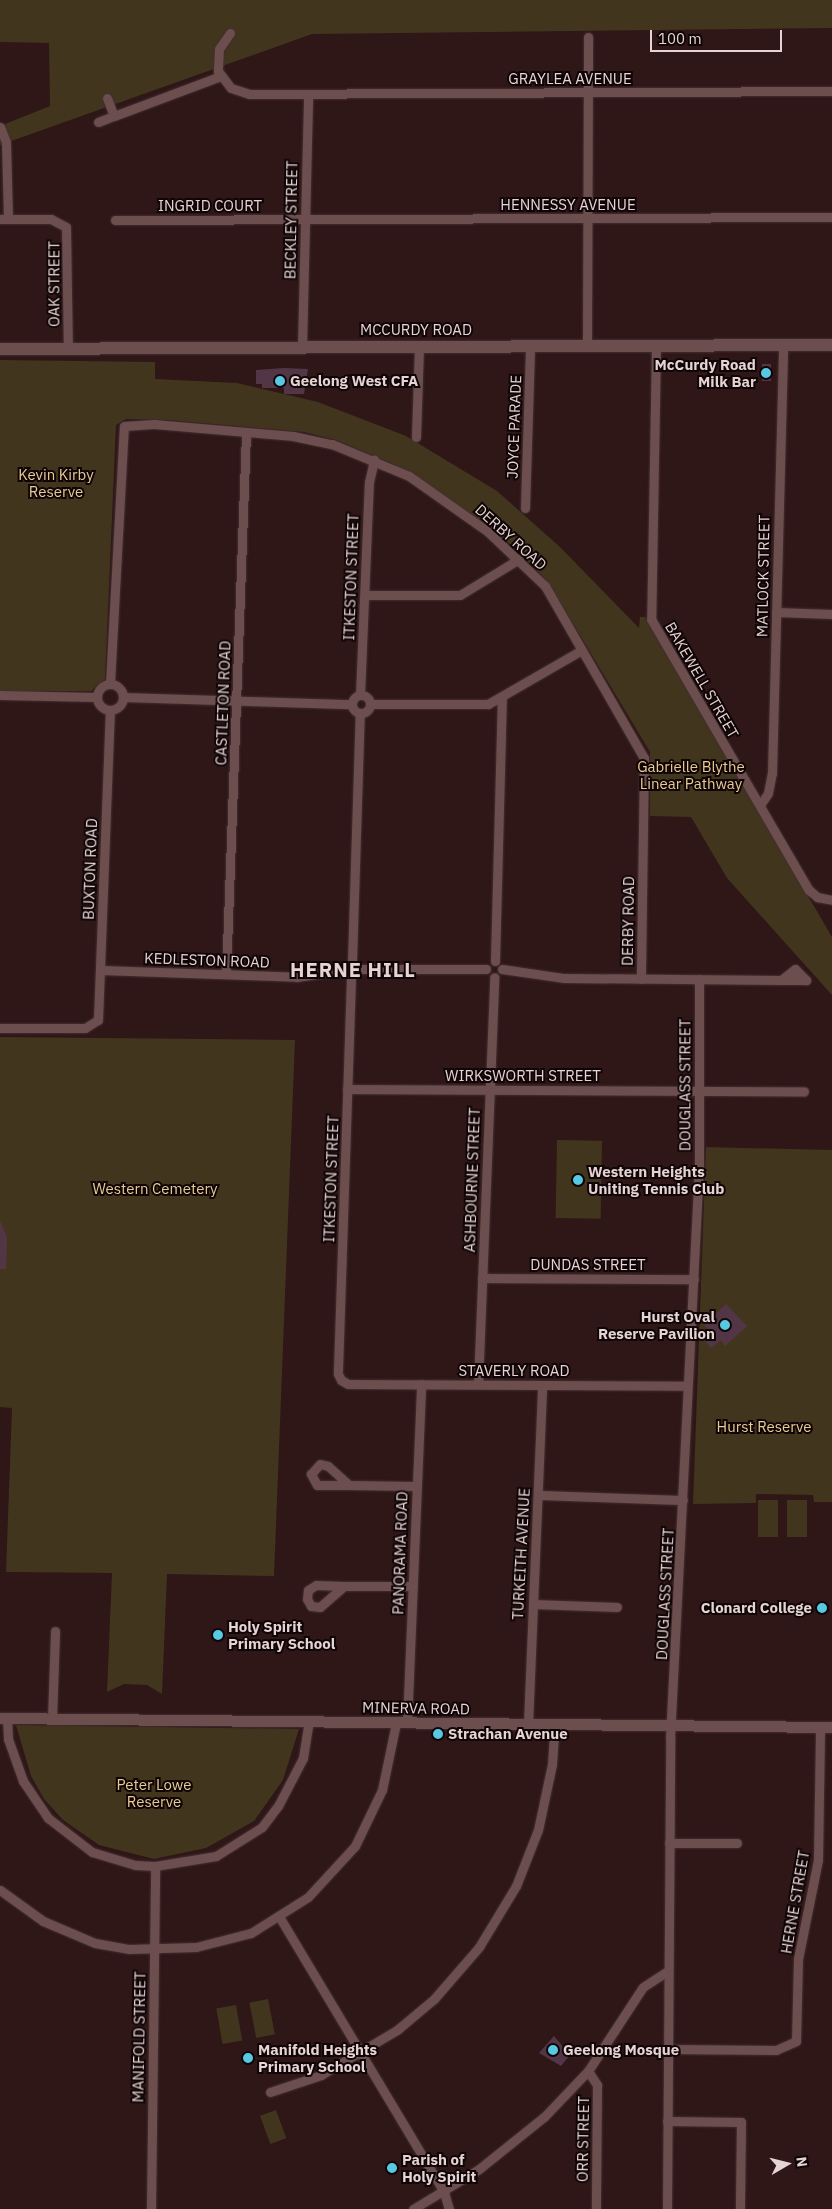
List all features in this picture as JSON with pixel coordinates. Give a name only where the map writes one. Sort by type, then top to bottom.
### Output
[{"type":"main road","name":"MCCURDY ROAD","points":[[0,349],[832,345]]},
{"type":"street","points":[[98,122],[221,76],[218,52],[230,33]]},
{"type":"street","points":[[587,346],[588,37]]},
{"type":"street","name":"GRAYLEA AVENUE","points":[[221,76],[231,88],[245,94],[832,91]]},
{"type":"street","name":"BECKLEY STREET","points":[[302,347],[308,94]]},
{"type":"street","points":[[108,98],[114,116]]},
{"type":"street","points":[[0,127],[6,142],[4,219]]},
{"type":"street","name":"HENNESSY AVENUE","points":[[304,220],[832,217]]},
{"type":"street","name":"OAK STREET","points":[[4,219],[59,222],[68,236],[68,349]]},
{"type":"street","name":"INGRID COURT","points":[[115,220],[304,220]]},
{"type":"street","name":"MATLOCK STREET","points":[[760,805],[772,778],[783,345]]},
{"type":"street","points":[[416,437],[419,346]]},
{"type":"street","name":"JOYCE PARADE","points":[[525,508],[530,346]]},
{"type":"street","name":"BAKEWELL STREET","points":[[656,346],[651,617],[810,890],[819,898],[832,900]]},
{"type":"street","name":"DERBY ROAD","points":[[110,683],[120,431],[128,424],[154,424],[246,433],[332,444],[409,476],[453,504],[519,560],[545,586],[646,763],[641,979]]},
{"type":"street","name":"CASTLETON ROAD","points":[[226,974],[246,433]]},
{"type":"street","name":"ITKESTON STREET","points":[[360,694],[369,482],[374,460]]},
{"type":"street","points":[[365,595],[460,595],[519,560]]},
{"type":"street","points":[[776,612],[832,614]]},
{"type":"street","points":[[360,969],[351,978],[343,970],[352,961],[360,713],[370,704],[488,704],[502,698],[582,650]]},
{"type":"street","points":[[110,683],[118,686],[123,698],[121,704],[110,710],[102,708],[97,697],[103,685],[110,683]]},
{"type":"street","points":[[351,704],[360,694],[370,704]]},
{"type":"street","points":[[0,695],[97,697]]},
{"type":"street","points":[[123,698],[351,704],[360,713]]},
{"type":"street","points":[[352,961],[360,969],[486,969],[494,961],[502,698]]},
{"type":"street","name":"BUXTON ROAD","points":[[0,1028],[92,1027],[99,1016],[110,710]]},
{"type":"street","points":[[494,961],[502,969],[564,978],[781,980]]},
{"type":"street","points":[[486,969],[494,977],[502,969]]},
{"type":"street","name":"KEDLESTON ROAD","points":[[100,970],[297,977],[343,970]]},
{"type":"street","name":"ASHBOURNE STREET","points":[[478,1384],[494,977]]},
{"type":"street","name":"ITKESTON STREET","points":[[341,1380],[338,1374],[351,978]]},
{"type":"street","name":"DOUGLASS STREET","points":[[667,2209],[669,2049],[666,1972],[671,1726],[694,1279],[699,1090],[699,979]]},
{"type":"street","name":"WIRKSWORTH STREET","points":[[347,1089],[804,1091]]},
{"type":"street","name":"DUNDAS STREET","points":[[482,1278],[694,1279]]},
{"type":"street","name":"STAVERLY ROAD","points":[[341,1380],[348,1384],[687,1386]]},
{"type":"street","name":"PANORAMA ROAD","points":[[401,1723],[412,1586],[421,1384]]},
{"type":"street","name":"TURKEITH AVENUE","points":[[528,1724],[542,1385]]},
{"type":"street","points":[[349,1486],[416,1486]]},
{"type":"street","points":[[538,1496],[683,1500]]},
{"type":"street","points":[[344,1586],[412,1586]]},
{"type":"street","points":[[532,1604],[617,1607]]},
{"type":"street","points":[[52,1719],[55,1631]]},
{"type":"street","points":[[4,1718],[8,1739],[20,1773],[48,1818],[92,1852],[134,1865],[155,1866],[216,1856],[262,1827],[278,1806],[303,1758],[309,1722]]},
{"type":"street","name":"MINERVA ROAD","points":[[4,1718],[826,1727]]},
{"type":"street","points":[[0,1890],[43,1921],[75,1936],[129,1949],[154,1950],[223,1942],[280,1918],[326,1882],[366,1827],[388,1770],[401,1723]]},
{"type":"street","points":[[270,2092],[320,2075],[361,2054],[397,2030],[434,1999],[479,1947],[501,1913],[538,1830],[552,1764],[555,1724]]},
{"type":"street","name":"HERNE STREET","points":[[669,2049],[776,2050],[796,2041],[798,1958],[818,1860],[826,1727]]},
{"type":"street","points":[[668,1843],[737,1843]]},
{"type":"street","name":"MANIFOLD STREET","points":[[151,2209],[155,1866]]},
{"type":"street","points":[[280,1918],[444,2192],[449,2209]]},
{"type":"street","points":[[413,2209],[444,2192],[500,2154],[544,2117],[588,2071],[643,1987],[666,1972]]},
{"type":"street","name":"ORR STREET","points":[[588,2071],[597,2085],[596,2209]]},
{"type":"street","points":[[668,2121],[742,2122],[740,2209]]},
{"type":"green space","points":[[0,0],[832,0],[832,28],[312,34],[0,145],[0,126],[50,106],[49,43],[0,42]]},
{"type":"green space","name":"Gabrielle Blythe Linear Pathway","points":[[0,360],[155,362],[155,379],[237,383],[318,402],[406,436],[497,491],[560,547],[639,628],[640,617],[645,617],[832,937],[832,995],[727,878],[691,817],[650,816],[650,752],[548,582],[514,547],[452,502],[393,464],[336,440],[304,432],[168,420],[126,419],[116,425],[105,679],[91,691],[0,691]]},
{"type":"green space","name":"Western Cemetery","points":[[0,1037],[295,1040],[274,1576],[167,1574],[162,1694],[147,1685],[124,1684],[107,1692],[112,1573],[6,1572],[12,1408],[0,1407]]},
{"type":"green space","name":"Western Heights Uniting Tennis Club","points":[[557,1140],[602,1141],[601,1219],[556,1218]]},
{"type":"green space","name":"Hurst Reserve","points":[[706,1147],[832,1150],[832,1502],[814,1502],[813,1495],[756,1494],[756,1503],[693,1504]]},
{"type":"green space","points":[[758,1500],[778,1500],[778,1537],[758,1537]]},
{"type":"green space","points":[[787,1500],[807,1500],[807,1537],[787,1537]]},
{"type":"green space","name":"Peter Lowe Reserve","points":[[16,1725],[299,1729],[283,1780],[254,1821],[206,1848],[154,1859],[99,1845],[63,1820],[44,1799],[31,1776]]},
{"type":"green space","points":[[268,1999],[275,2034],[256,2038],[249,2003]]},
{"type":"green space","points":[[236,2005],[242,2040],[223,2044],[216,2008]]},
{"type":"green space","points":[[276,2110],[286,2138],[270,2144],[260,2116]]},
{"type":"building","name":"McCurdy Road Milk Bar","points":[[762,364],[771,364],[771,381],[762,381]]},
{"type":"building","name":"Geelong West CFA","points":[[308,369],[304,394],[284,394],[284,388],[262,388],[262,384],[256,384],[256,370]]},
{"type":"building","points":[[0,1221],[7,1237],[6,1269],[0,1269]]},
{"type":"building","name":"Hurst Oval Reserve Pavilion","points":[[726,1304],[747,1326],[725,1346],[721,1340],[711,1348],[703,1339],[710,1332],[704,1325]]},
{"type":"building","name":"Geelong Mosque","points":[[554,2036],[570,2055],[561,2066],[539,2053]]},
{"type":"place","name":"McCurdy Road Milk Bar","points":[[766,373]]},
{"type":"place","name":"Geelong West CFA","points":[[280,381]]},
{"type":"place","name":"Western Heights Uniting Tennis Club","points":[[578,1180]]},
{"type":"place","name":"Hurst Oval Reserve Pavilion","points":[[725,1325]]},
{"type":"place","name":"Clonard College","points":[[822,1608]]},
{"type":"place","name":"Holy Spirit Primary School","points":[[218,1635]]},
{"type":"place","name":"Strachan Avenue","points":[[438,1734]]},
{"type":"place","name":"Geelong Mosque","points":[[553,2050]]},
{"type":"place","name":"Manifold Heights Primary School","points":[[248,2058]]},
{"type":"place","name":"Parish of Holy Spirit","points":[[392,2168]]},
{"type":"district","name":"HERNE HILL","points":[[353,969]]},
{"type":"park label","name":"Kevin Kirby Reserve","points":[[56,482]]}]
